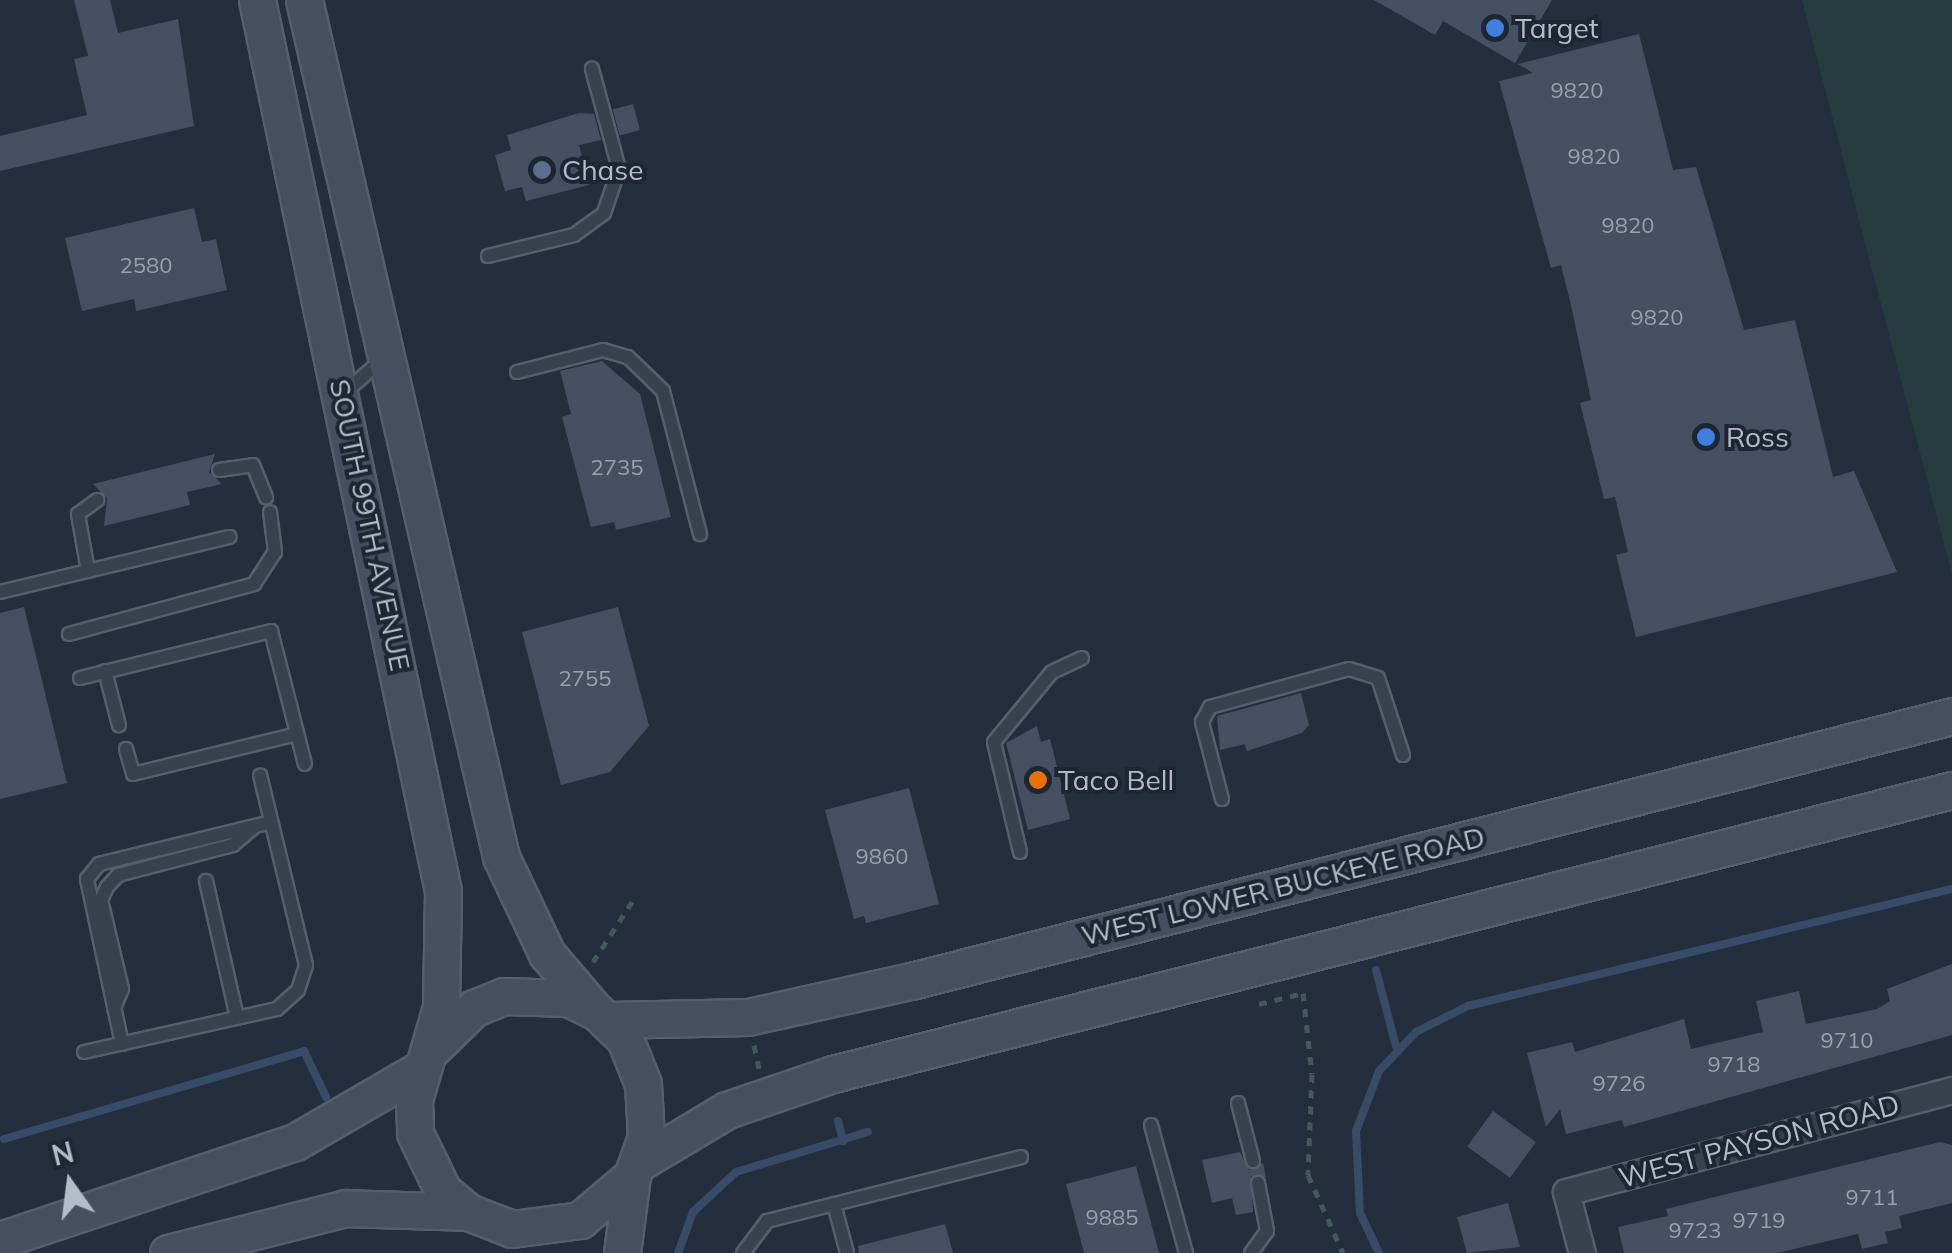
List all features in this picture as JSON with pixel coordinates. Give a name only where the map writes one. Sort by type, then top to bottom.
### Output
[{"type":"main road","name":"SOUTH 99TH AVENUE","points":[[257,0],[443,891],[442,990],[425,1060]]},
{"type":"main road","name":"SOUTH 99TH AVENUE","points":[[304,0],[507,874],[547,954],[602,1016]]},
{"type":"main road","name":"WEST LOWER BUCKEYE ROAD","points":[[602,1016],[748,1017],[896,984],[1952,716]]},
{"type":"main road","points":[[168,1253],[346,1208],[479,1217],[535,1230],[580,1220],[636,1169],[728,1110],[832,1074],[1952,790]]},
{"type":"main road","points":[[0,1240],[295,1142],[387,1096],[474,1008],[504,996],[536,993],[602,1016],[644,1084],[636,1169],[622,1253]]},
{"type":"main road","points":[[425,1060],[414,1100],[425,1163],[511,1253]]},
{"type":"street","name":"WEST PAYSON ROAD","points":[[1582,1253],[1566,1192],[1952,1090]]},
{"type":"lane","points":[[488,256],[574,236],[604,213],[618,169],[592,70]]},
{"type":"lane","points":[[517,372],[603,350],[628,357],[663,391],[700,534]]},
{"type":"lane","points":[[342,394],[386,356]]},
{"type":"lane","points":[[69,634],[254,584],[275,552],[268,504],[253,465],[219,470]]},
{"type":"lane","points":[[88,571],[78,514],[97,500]]},
{"type":"lane","points":[[0,592],[229,536]]},
{"type":"lane","points":[[80,678],[270,631],[305,764]]},
{"type":"lane","points":[[1020,852],[994,742],[1052,672],[1082,658]]},
{"type":"lane","points":[[1222,799],[1202,722],[1210,707],[1349,669],[1378,678],[1403,755]]},
{"type":"lane","points":[[105,672],[119,726]]},
{"type":"lane","points":[[126,748],[133,774],[297,734]]},
{"type":"lane","points":[[84,1052],[278,1009],[298,990],[306,965],[260,776]]},
{"type":"lane","points":[[122,1044],[84,891],[99,864],[272,822]]},
{"type":"lane","points":[[114,1008],[122,989],[102,900],[108,887],[118,875],[233,846],[256,826]]},
{"type":"lane","points":[[206,881],[238,1018]]},
{"type":"lane","points":[[1238,1103],[1253,1161]]},
{"type":"lane","points":[[1151,1125],[1186,1253]]},
{"type":"lane","points":[[744,1253],[767,1222],[1021,1157]]},
{"type":"lane","points":[[1251,1253],[1267,1231],[1258,1183]]},
{"type":"lane","points":[[834,1204],[847,1253]]},
{"type":"path","points":[[593,962],[635,898]]},
{"type":"path","points":[[1259,1004],[1303,993],[1312,1074],[1308,1175],[1343,1253]]},
{"type":"path","points":[[753,1042],[759,1069]]},
{"type":"green space","points":[[1802,0],[1952,0],[1952,574],[1861,228]]},
{"type":"building","points":[[74,0],[110,0],[118,33],[178,19],[194,126],[0,171],[0,136],[87,115],[74,59],[88,56]]},
{"type":"building","name":"Target","points":[[1374,0],[1552,0],[1515,63],[1443,21],[1435,35]]},
{"type":"building","points":[[1639,34],[1673,170],[1696,167],[1744,330],[1795,320],[1833,477],[1854,471],[1897,572],[1636,637],[1616,555],[1628,552],[1615,497],[1604,499],[1580,403],[1591,400],[1571,305],[1561,265],[1551,268],[1499,81],[1533,73],[1518,64]]},
{"type":"building","points":[[633,104],[640,130],[620,136],[613,109]]},
{"type":"building","name":"Chase","points":[[579,113],[594,114],[601,140],[579,145],[589,185],[526,201],[522,187],[505,191],[495,155],[511,150],[507,135]]},
{"type":"building","points":[[194,208],[202,242],[216,239],[227,290],[136,311],[134,299],[82,311],[65,238]]},
{"type":"building","points":[[602,361],[640,394],[671,517],[616,530],[614,522],[591,527],[562,417],[571,414],[560,371]]},
{"type":"building","points":[[215,454],[209,472],[222,484],[187,492],[190,505],[104,526],[107,498],[93,484]]},
{"type":"building","points":[[24,607],[67,783],[0,799],[0,613]]},
{"type":"building","points":[[618,607],[649,726],[610,772],[561,785],[522,632]]},
{"type":"building","points":[[1301,693],[1309,725],[1302,733],[1247,751],[1245,744],[1220,750],[1217,716]]},
{"type":"building","name":"Taco Bell","points":[[1037,726],[1041,742],[1050,739],[1070,819],[1028,830],[1006,743]]},
{"type":"building","points":[[909,788],[939,904],[866,923],[864,916],[854,919],[825,810]]},
{"type":"building","points":[[1952,964],[1952,1035],[1624,1127],[1622,1120],[1566,1134],[1560,1109],[1546,1127],[1527,1053],[1572,1042],[1575,1052],[1684,1019],[1691,1049],[1763,1032],[1756,1001],[1799,991],[1806,1024],[1877,1009],[1890,1001],[1887,989]]},
{"type":"building","points":[[1493,1111],[1536,1142],[1510,1178],[1467,1147]]},
{"type":"building","points":[[1940,1142],[1952,1145],[1952,1203],[1899,1216],[1902,1228],[1885,1232],[1888,1243],[1862,1249],[1858,1234],[1777,1253],[1624,1253],[1618,1227],[1668,1216],[1666,1209]]},
{"type":"building","points":[[1240,1152],[1249,1170],[1263,1163],[1266,1177],[1251,1176],[1253,1212],[1236,1215],[1232,1198],[1212,1203],[1202,1160]]},
{"type":"building","points":[[1136,1166],[1159,1253],[1084,1253],[1066,1184]]},
{"type":"building","points":[[1508,1203],[1520,1247],[1467,1253],[1457,1217]]},
{"type":"building","points":[[945,1224],[953,1253],[859,1253],[858,1246]]},
{"type":"waterway","points":[[1379,1253],[1360,1213],[1356,1131],[1379,1071],[1416,1032],[1468,1006],[1952,889]]},
{"type":"waterway","points":[[1376,970],[1396,1046]]},
{"type":"waterway","points":[[4,1139],[304,1051],[326,1097]]},
{"type":"waterway","points":[[838,1121],[843,1141]]},
{"type":"waterway","points":[[678,1253],[693,1212],[736,1172],[868,1132]]},
{"type":"place","name":"Target","points":[[1495,28]]},
{"type":"place","name":"Chase","points":[[542,170]]},
{"type":"place","name":"Ross","points":[[1706,437]]},
{"type":"place","name":"Taco Bell","points":[[1038,780]]}]
